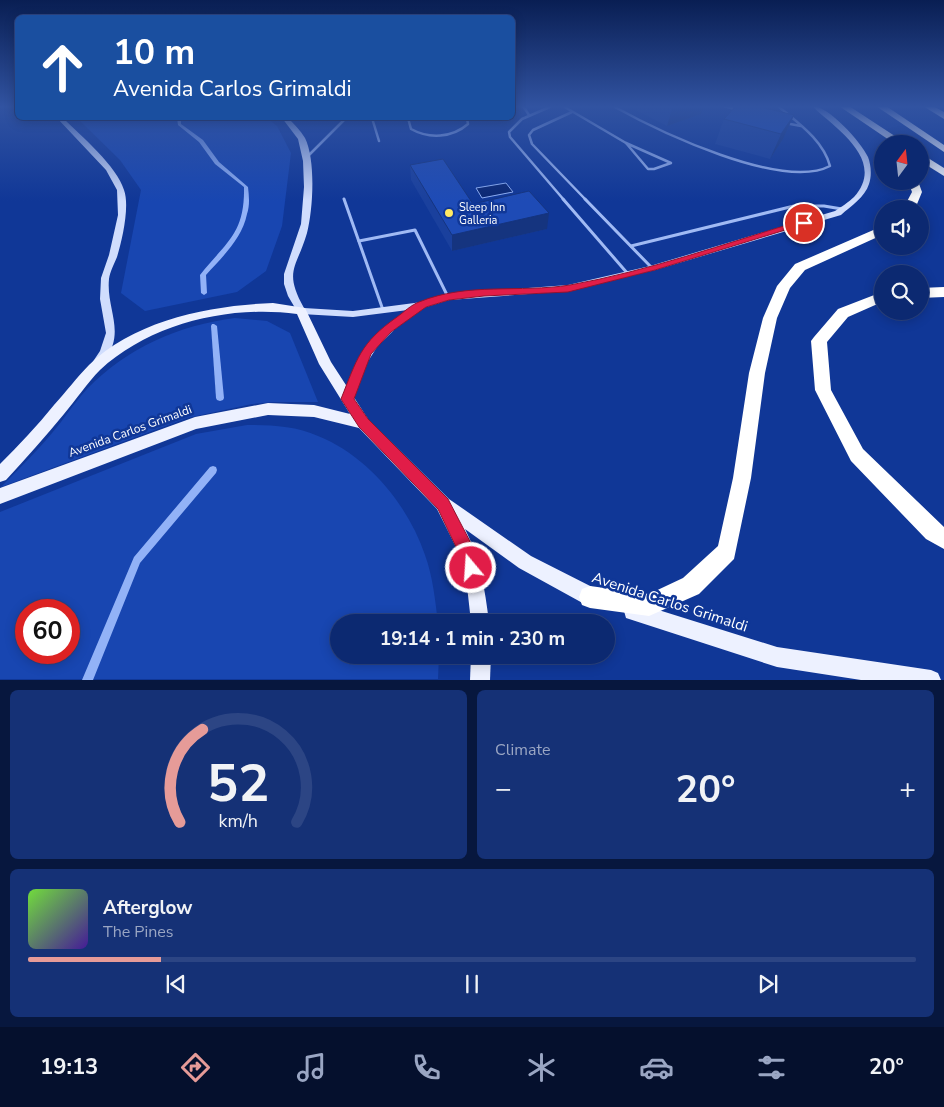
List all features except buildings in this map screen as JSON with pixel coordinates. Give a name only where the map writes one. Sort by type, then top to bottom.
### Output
[{"type":"highway","points":[[927,138],[944,149]]},
{"type":"highway","points":[[929,162],[944,173]]},
{"type":"highway","points":[[590,597],[649,605],[691,586],[727,552],[742,478],[758,373],[770,318],[784,286],[800,267],[874,235]]},
{"type":"highway","points":[[929,293],[944,292]]},
{"type":"highway","points":[[874,300],[843,313],[819,341],[823,390],[857,455],[933,532],[944,539]]},
{"type":"main road","points":[[0,475],[36,437],[94,368],[114,351],[150,332],[199,316],[248,308],[273,307],[301,311]]},
{"type":"main road","name":"Avenida Carlos Grimaldi","points":[[301,311],[326,364],[363,423],[443,504],[525,562],[590,597],[777,657],[931,680]]},
{"type":"main road","name":"Avenida Carlos Grimaldi","points":[[0,496],[195,423],[268,409],[314,411],[363,423]]},
{"type":"main road","points":[[443,504],[466,549],[476,586],[479,614]]},
{"type":"main road","points":[[480,680],[481,664]]},
{"type":"street","points":[[79,138],[109,169],[120,190],[122,215],[105,278],[105,299],[111,333],[105,352],[94,368]]},
{"type":"street","points":[[300,138],[303,141],[306,158],[308,204],[304,232],[287,279],[301,311],[346,314],[422,305],[448,297],[568,288],[652,268],[822,218],[850,206],[864,190],[869,176],[867,162],[859,146],[851,138]]},
{"type":"street","points":[[348,399],[366,352],[387,330],[422,305]]},
{"type":"lane","points":[[306,158],[326,138]]},
{"type":"lane","points":[[511,138],[628,274]]},
{"type":"lane","points":[[530,138],[532,144],[652,268]]},
{"type":"lane","points":[[617,138],[671,164],[654,169],[648,168],[626,143]]},
{"type":"lane","points":[[679,138],[746,162],[790,172],[816,172],[830,166],[829,157],[813,138]]},
{"type":"lane","points":[[344,198],[383,310]]},
{"type":"lane","points":[[631,246],[794,206],[824,206],[844,209]]},
{"type":"lane","points":[[358,241],[415,230],[422,240],[448,297]]},
{"type":"shaded area","points":[[97,138],[283,138],[291,153],[282,226],[266,271],[237,292],[145,311],[121,293],[141,190],[120,160]]},
{"type":"shaded area","points":[[506,183],[513,192],[482,198],[476,188]]},
{"type":"shaded area","points":[[235,318],[267,321],[290,333],[318,402],[252,404],[187,418],[1,487],[47,439],[87,389],[119,362],[137,350],[174,333],[214,321]]},
{"type":"shaded area","points":[[247,425],[292,428],[318,436],[353,456],[369,469],[397,501],[418,536],[425,555],[430,572],[437,614],[330,614],[330,664],[439,664],[438,679],[0,679],[0,512],[196,434]]},
{"type":"waterway","points":[[197,138],[217,163],[246,187],[247,201],[245,214],[236,236],[203,275],[204,293]]},
{"type":"waterway","points":[[214,326],[220,398]]},
{"type":"waterway","points":[[87,680],[137,560],[213,470]]},
{"type":"place","name":"Sleep Inn Galleria","points":[[449,213]]},
{"type":"route","points":[[471,568],[466,549],[443,504],[363,423],[348,399],[366,352],[376,340],[422,305],[448,297],[568,288],[652,268],[804,223]]}]
